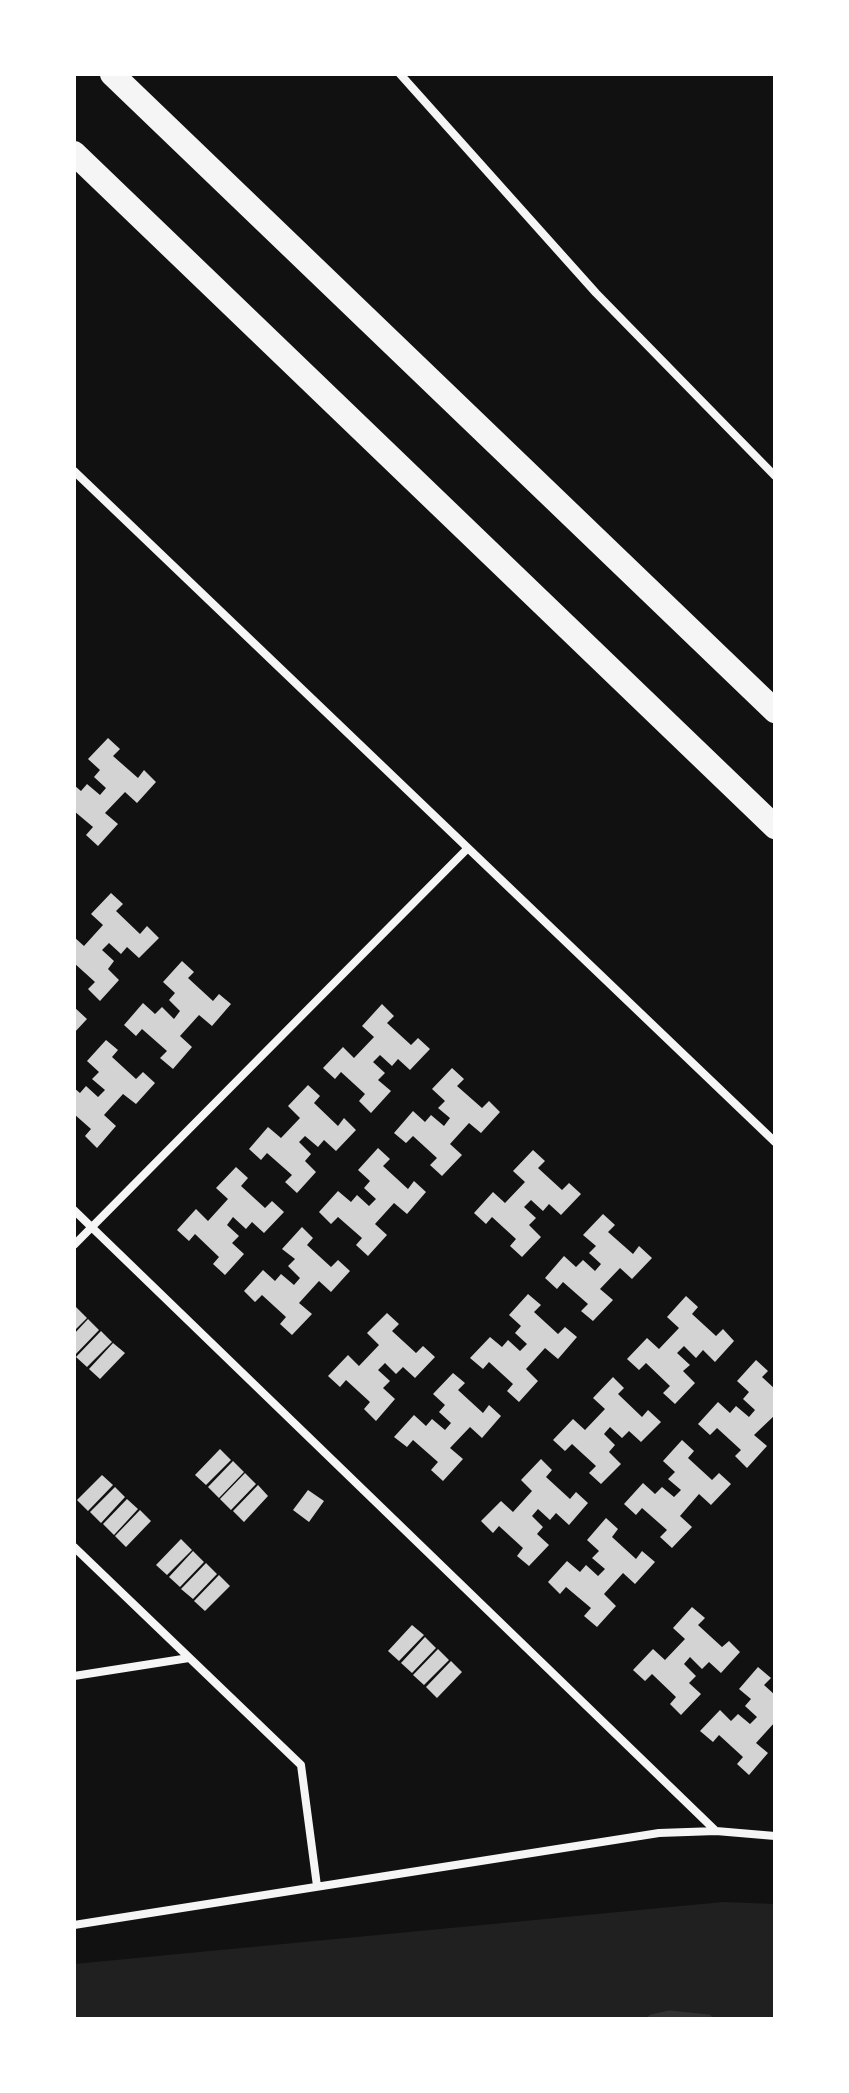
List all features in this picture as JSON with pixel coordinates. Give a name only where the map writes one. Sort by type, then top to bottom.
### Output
[{"type":"highway","points":[[112,74],[775,711]]},
{"type":"highway","points":[[74,153],[775,827]]},
{"type":"street","points":[[400,74],[596,293],[775,476]]},
{"type":"street","points":[[74,471],[775,1142]]},
{"type":"street","points":[[74,1245],[468,848]]},
{"type":"street","points":[[74,1210],[716,1831]]},
{"type":"street","points":[[74,1547],[301,1765],[317,1886]]},
{"type":"street","points":[[74,1676],[189,1658]]},
{"type":"street","points":[[74,1925],[629,1837],[716,1831],[775,1836]]},
{"type":"shaded area","points":[[723,1902],[775,1904],[775,2019],[74,2019],[74,1964]]},
{"type":"building","points":[[108,738],[120,749],[113,756],[138,778],[144,770],[156,782],[137,803],[125,792],[105,813],[118,824],[98,846],[86,835],[93,827],[74,811],[74,785],[81,791],[87,784],[100,795],[106,788],[94,777],[100,770],[88,759]]},
{"type":"building","points":[[111,893],[123,904],[116,911],[140,934],[147,926],[159,938],[139,958],[127,947],[121,954],[109,943],[102,950],[114,961],[108,969],[119,980],[100,1001],[88,989],[95,982],[74,963],[74,937],[84,946],[103,925],[91,914]]},
{"type":"building","points":[[182,961],[194,972],[188,978],[213,1001],[219,994],[231,1004],[212,1026],[199,1015],[180,1036],[192,1047],[173,1069],[160,1058],[167,1051],[142,1029],[136,1036],[124,1025],[143,1003],[155,1014],[162,1007],[174,1019],[180,1011],[169,1000],[175,993],[163,982]]},
{"type":"building","points":[[382,1004],[394,1016],[387,1023],[411,1045],[418,1038],[430,1049],[410,1070],[398,1059],[392,1066],[380,1055],[373,1062],[385,1073],[378,1080],[391,1091],[371,1113],[359,1101],[365,1094],[341,1072],[335,1079],[323,1068],[343,1047],[354,1058],[374,1037],[362,1026]]},
{"type":"building","points":[[74,1007],[87,1019],[74,1033]]},
{"type":"building","points":[[106,1040],[118,1050],[112,1057],[136,1079],[143,1072],[155,1083],[136,1104],[123,1094],[104,1115],[116,1126],[97,1148],[85,1136],[91,1129],[74,1114],[74,1088],[80,1093],[86,1086],[98,1097],[105,1090],[92,1079],[99,1072],[87,1061]]},
{"type":"building","points":[[452,1068],[464,1079],[457,1086],[482,1108],[489,1101],[500,1112],[481,1133],[469,1123],[450,1144],[462,1155],[442,1176],[430,1165],[437,1158],[413,1136],[406,1143],[394,1133],[413,1111],[425,1122],[431,1115],[444,1126],[450,1118],[438,1108],[445,1101],[432,1089]]},
{"type":"building","points":[[308,1085],[320,1096],[314,1103],[338,1126],[344,1118],[356,1130],[336,1151],[324,1140],[318,1147],[305,1136],[299,1142],[311,1154],[305,1161],[316,1172],[297,1193],[285,1182],[292,1175],[267,1153],[261,1160],[249,1149],[268,1127],[281,1138],[300,1118],[288,1106]]},
{"type":"building","points":[[378,1148],[390,1159],[383,1166],[408,1189],[414,1181],[426,1192],[407,1214],[394,1203],[375,1224],[387,1235],[368,1256],[356,1245],[362,1238],[338,1217],[331,1224],[319,1212],[338,1191],[351,1202],[357,1195],[369,1206],[376,1199],[364,1188],[370,1181],[358,1170]]},
{"type":"building","points":[[533,1150],[545,1161],[538,1168],[562,1190],[569,1183],[581,1194],[561,1215],[549,1204],[543,1211],[531,1200],[524,1207],[536,1218],[529,1225],[541,1237],[522,1257],[510,1246],[516,1239],[492,1217],[486,1224],[474,1213],[493,1192],[505,1203],[525,1182],[513,1171]]},
{"type":"building","points":[[236,1167],[248,1178],[241,1186],[265,1208],[272,1201],[284,1212],[264,1233],[252,1222],[246,1229],[233,1217],[227,1225],[239,1236],[232,1243],[244,1254],[225,1275],[213,1264],[219,1257],[195,1234],[189,1241],[177,1230],[196,1209],[208,1221],[228,1199],[216,1188]]},
{"type":"building","points":[[603,1214],[615,1225],[608,1232],[633,1254],[639,1246],[652,1258],[632,1279],[620,1268],[600,1289],[613,1300],[593,1321],[581,1311],[588,1304],[563,1282],[557,1289],[545,1278],[564,1256],[576,1267],[583,1260],[595,1271],[601,1264],[589,1253],[596,1246],[583,1235]]},
{"type":"building","points":[[302,1227],[313,1238],[307,1245],[331,1267],[338,1260],[350,1271],[331,1292],[319,1281],[299,1303],[312,1314],[292,1335],[280,1324],[286,1317],[262,1295],[255,1302],[244,1291],[263,1270],[275,1281],[281,1274],[294,1285],[300,1278],[288,1266],[295,1259],[282,1249]]},
{"type":"building","points":[[528,1294],[541,1305],[534,1312],[558,1334],[565,1327],[577,1337],[558,1359],[545,1348],[526,1369],[538,1381],[519,1402],[507,1391],[513,1384],[489,1362],[483,1369],[470,1358],[490,1337],[502,1347],[508,1340],[520,1351],[527,1344],[515,1333],[521,1326],[509,1315]]},
{"type":"building","points":[[686,1296],[698,1307],[692,1314],[716,1336],[723,1329],[734,1341],[715,1362],[703,1350],[696,1358],[684,1346],[677,1353],[690,1365],[683,1371],[695,1383],[675,1404],[663,1393],[670,1386],[646,1363],[639,1370],[627,1359],[647,1338],[659,1349],[679,1328],[667,1317]]},
{"type":"building","points":[[76,1307],[87,1318],[74,1331],[74,1309]]},
{"type":"building","points":[[387,1313],[399,1324],[392,1331],[416,1353],[423,1346],[435,1357],[415,1378],[403,1367],[396,1374],[385,1363],[378,1370],[390,1381],[383,1388],[395,1399],[376,1421],[364,1409],[370,1402],[346,1380],[340,1387],[328,1376],[348,1355],[359,1366],[379,1345],[367,1333]]},
{"type":"building","points":[[88,1319],[99,1330],[74,1356],[74,1334]]},
{"type":"building","points":[[101,1331],[112,1342],[87,1367],[76,1357]]},
{"type":"building","points":[[113,1343],[125,1353],[100,1379],[89,1369]]},
{"type":"building","points":[[756,1360],[768,1371],[762,1377],[775,1389],[775,1415],[754,1435],[767,1446],[747,1468],[735,1456],[741,1450],[717,1428],[710,1435],[698,1424],[718,1402],[730,1413],[736,1406],[749,1417],[755,1410],[743,1399],[749,1392],[737,1381]]},
{"type":"building","points":[[453,1373],[465,1383],[458,1390],[483,1413],[489,1405],[501,1416],[482,1438],[470,1427],[450,1448],[463,1459],[443,1481],[431,1470],[438,1462],[413,1440],[407,1447],[394,1437],[414,1415],[426,1426],[432,1419],[445,1430],[451,1423],[439,1412],[445,1405],[433,1394]]},
{"type":"building","points":[[613,1377],[624,1388],[618,1394],[642,1417],[648,1410],[661,1422],[641,1442],[629,1431],[622,1438],[610,1427],[604,1434],[615,1445],[609,1452],[621,1464],[601,1484],[589,1473],[596,1466],[572,1444],[565,1451],[553,1440],[573,1419],[585,1430],[605,1409],[593,1398]]},
{"type":"building","points":[[682,1440],[694,1451],[688,1458],[712,1480],[719,1473],[731,1484],[711,1505],[699,1494],[680,1516],[692,1527],[672,1548],[660,1537],[667,1530],[642,1508],[636,1515],[624,1504],[643,1483],[655,1494],[662,1487],[674,1497],[681,1490],[668,1479],[675,1472],[663,1461]]},
{"type":"building","points":[[220,1449],[231,1460],[206,1485],[195,1475]]},
{"type":"building","points":[[541,1459],[552,1470],[546,1477],[570,1499],[576,1492],[588,1503],[569,1525],[556,1513],[550,1520],[538,1509],[532,1516],[543,1527],[537,1534],[549,1545],[529,1566],[517,1556],[523,1548],[499,1526],[493,1533],[481,1521],[501,1501],[513,1512],[532,1491],[521,1480]]},
{"type":"building","points":[[233,1461],[244,1472],[219,1498],[208,1487]]},
{"type":"building","points":[[245,1473],[256,1484],[231,1510],[220,1499]]},
{"type":"building","points":[[102,1475],[113,1485],[88,1511],[77,1500]]},
{"type":"building","points":[[258,1485],[268,1496],[244,1522],[233,1511]]},
{"type":"building","points":[[115,1487],[125,1497],[101,1523],[90,1512]]},
{"type":"building","points":[[308,1490],[324,1501],[309,1522],[293,1510]]},
{"type":"building","points":[[127,1499],[138,1509],[114,1535],[103,1524]]},
{"type":"building","points":[[140,1510],[151,1521],[126,1547],[115,1536]]},
{"type":"building","points":[[606,1518],[618,1529],[612,1537],[636,1559],[642,1551],[655,1562],[635,1584],[623,1573],[604,1594],[616,1606],[597,1627],[584,1616],[591,1608],[566,1587],[560,1594],[548,1582],[567,1561],[580,1572],[586,1565],[598,1576],[605,1569],[592,1558],[599,1551],[587,1540]]},
{"type":"building","points":[[181,1539],[192,1550],[167,1575],[156,1565]]},
{"type":"building","points":[[193,1551],[204,1562],[180,1587],[169,1577]]},
{"type":"building","points":[[206,1563],[217,1574],[193,1599],[181,1589]]},
{"type":"building","points":[[219,1575],[230,1586],[205,1611],[194,1601]]},
{"type":"building","points":[[692,1607],[705,1618],[698,1625],[722,1647],[729,1641],[740,1652],[721,1673],[709,1662],[702,1669],[690,1657],[684,1664],[696,1676],[689,1683],[701,1694],[681,1715],[670,1704],[676,1697],[652,1674],[645,1681],[633,1670],[653,1649],[665,1660],[685,1639],[673,1628]]},
{"type":"building","points":[[412,1625],[424,1635],[399,1661],[388,1651]]},
{"type":"building","points":[[425,1637],[436,1648],[412,1673],[401,1663]]},
{"type":"building","points":[[438,1649],[449,1660],[424,1685],[413,1675]]},
{"type":"building","points":[[451,1661],[462,1672],[437,1698],[426,1687]]},
{"type":"building","points":[[758,1667],[771,1678],[764,1685],[775,1695],[775,1722],[756,1743],[768,1753],[749,1775],[737,1764],[743,1757],[719,1735],[713,1742],[700,1731],[720,1710],[731,1721],[738,1714],[750,1724],[757,1717],[745,1706],[751,1699],[739,1689]]},
{"type":"waterway","points":[[652,2019],[670,2015],[708,2019]]}]
